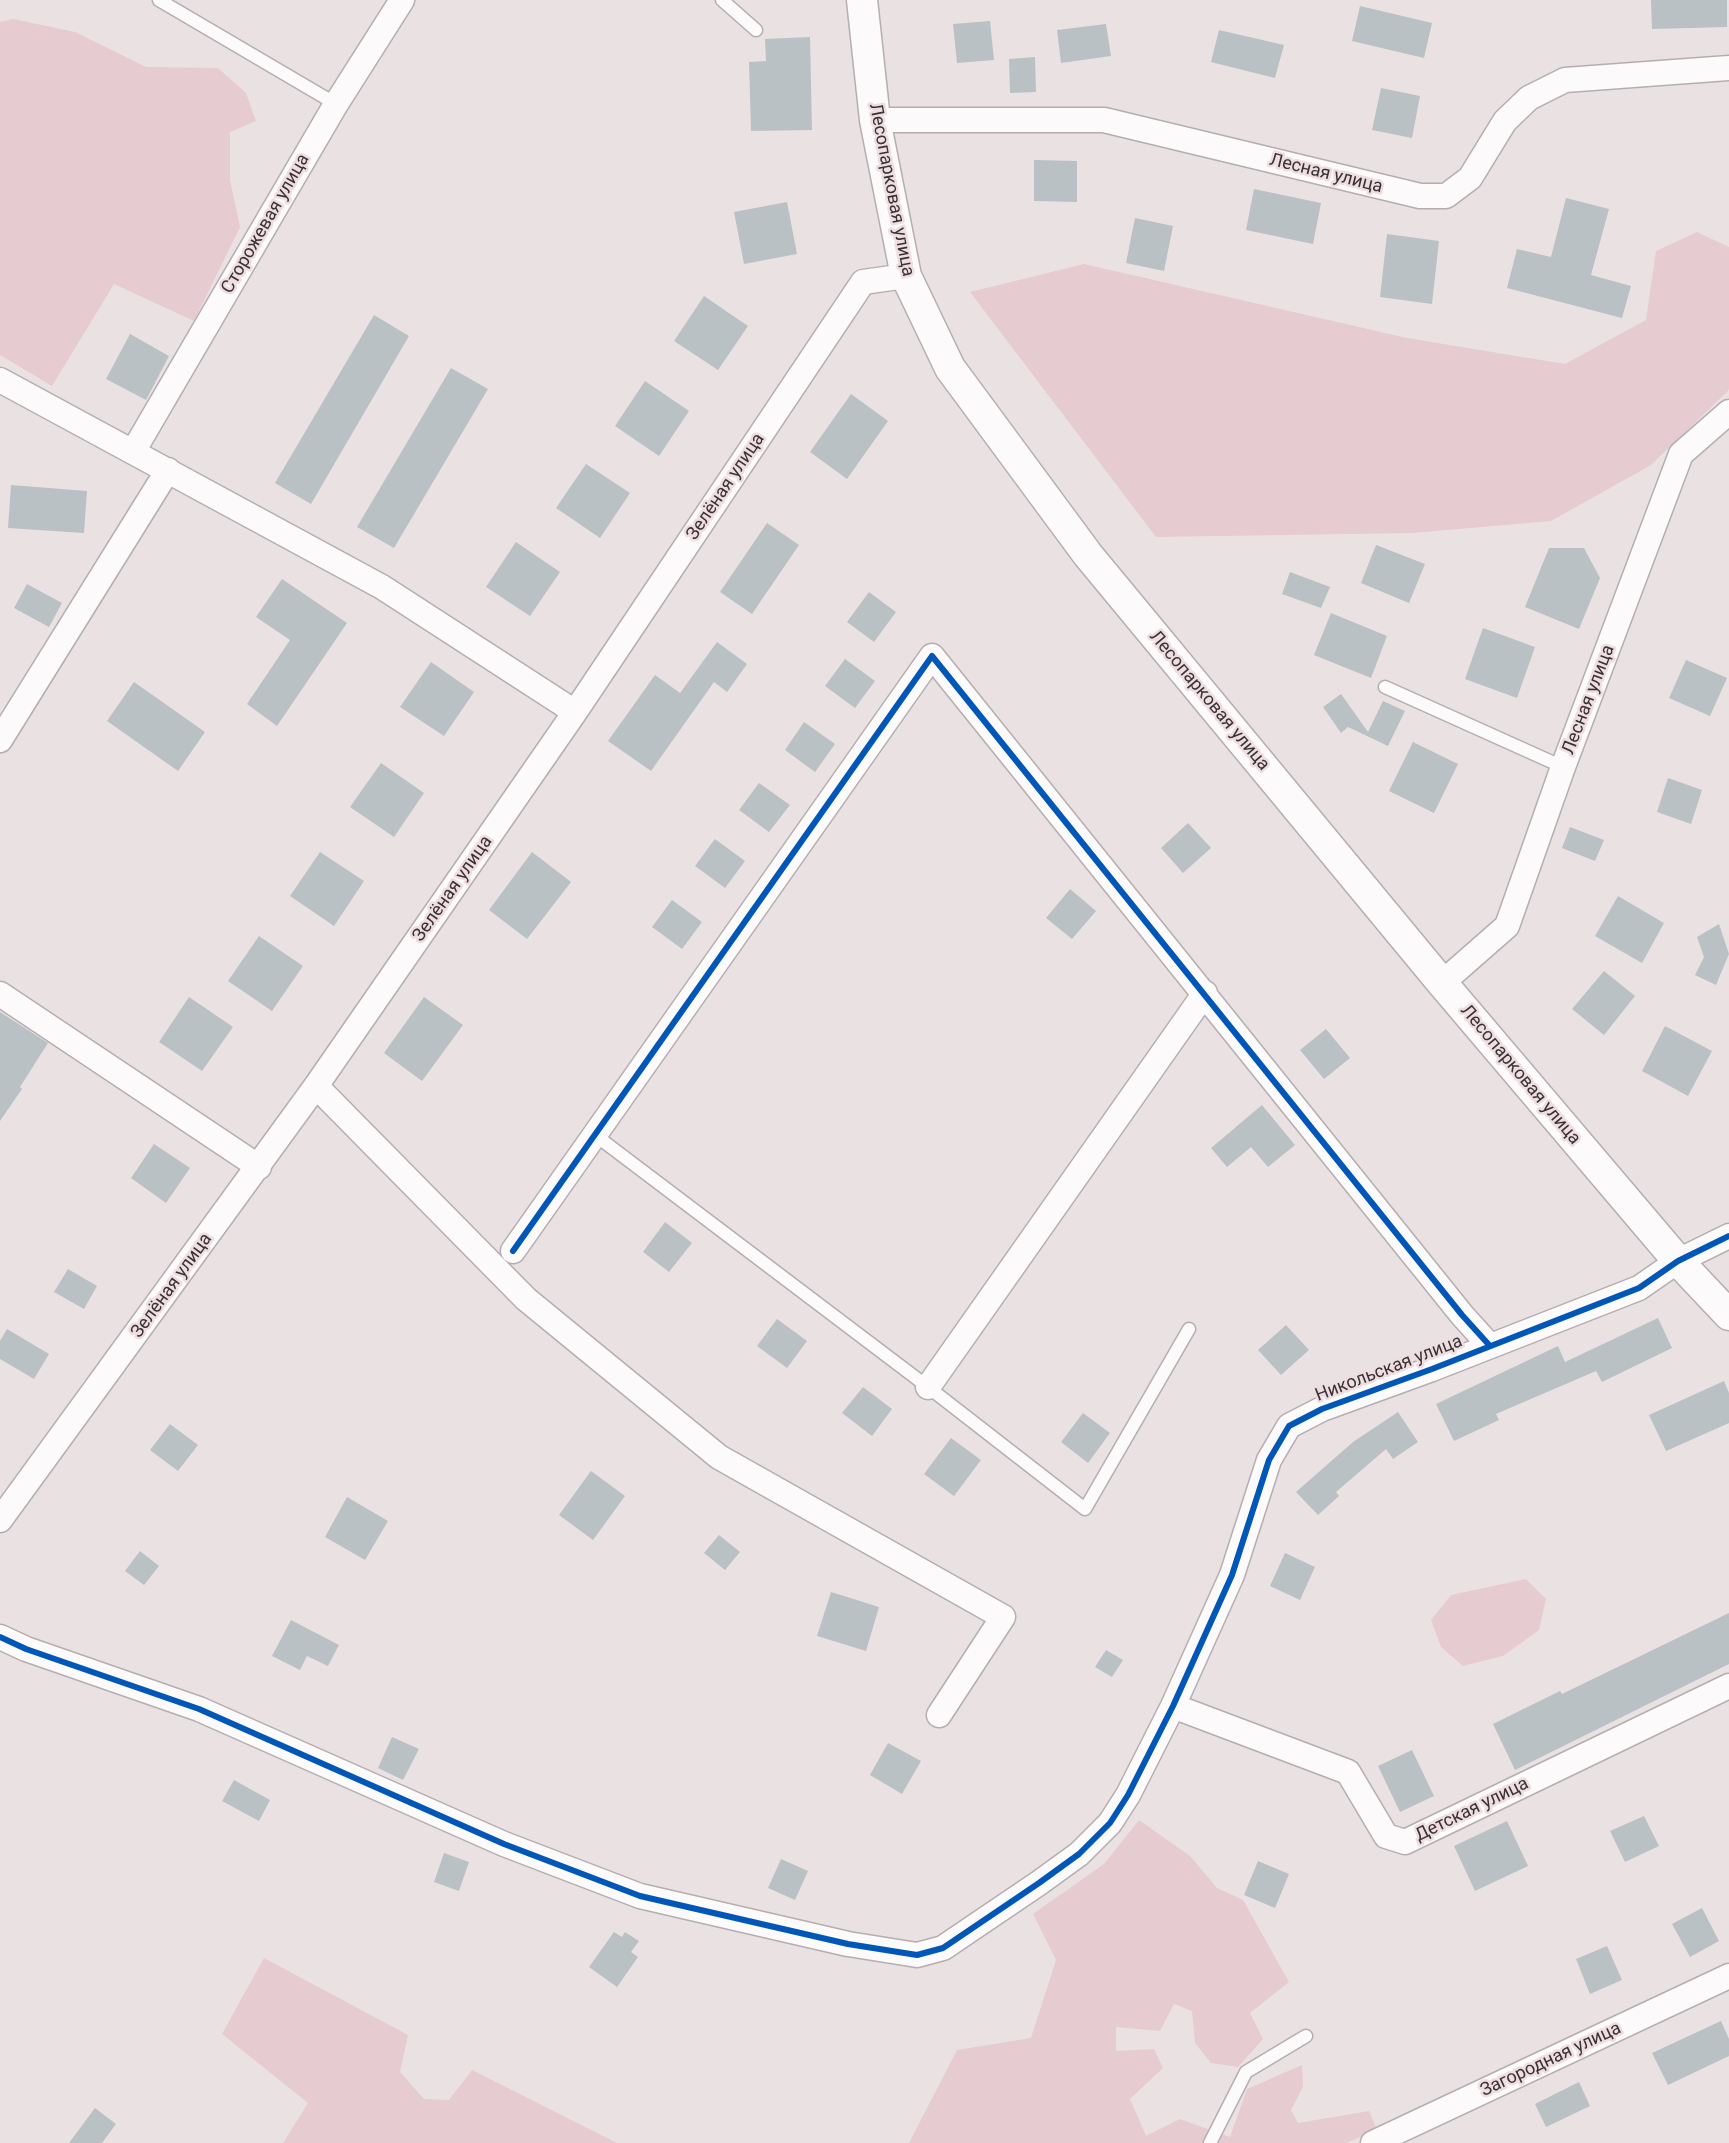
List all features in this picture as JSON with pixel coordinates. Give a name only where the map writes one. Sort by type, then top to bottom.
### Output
[{"type":"street","name":"Сторожевая улица","points":[[134,450],[336,104],[402,0]]},
{"type":"street","name":"Лесопарковая улица","points":[[862,0],[875,120],[906,276],[950,368],[1027,476],[1088,555],[1442,982],[1678,1261],[1729,1315]]},
{"type":"street","name":"Лесная улица","points":[[875,120],[1104,120],[1420,196],[1446,196],[1470,178],[1505,121],[1529,98],[1564,80],[1729,68]]},
{"type":"street","name":"Зелёная улица","points":[[0,1520],[316,1086],[575,712],[863,282],[906,276]]},
{"type":"street","points":[[0,380],[134,450],[382,586],[575,712]]},
{"type":"street","name":"Лесная улица","points":[[1442,982],[1507,926],[1563,767],[1681,454],[1723,425]]},
{"type":"street","points":[[0,740],[168,470]]},
{"type":"street","points":[[513,1251],[932,656],[1462,1315],[1490,1346]]},
{"type":"street","points":[[928,1387],[1204,993]]},
{"type":"street","points":[[0,994],[259,1167]]},
{"type":"street","points":[[316,1086],[526,1299],[719,1457],[1003,1617],[939,1714]]},
{"type":"street","name":"Никольская улица","points":[[0,1637],[26,1649],[199,1709],[504,1844],[640,1896],[848,1944],[917,1955],[943,1948],[1079,1854],[1110,1823],[1128,1795],[1173,1706],[1232,1575],[1269,1461],[1289,1426],[1322,1408],[1639,1288],[1678,1261],[1729,1236]]},
{"type":"street","name":"Детская улица","points":[[1173,1706],[1348,1772],[1386,1836],[1405,1842],[1729,1686]]},
{"type":"street","name":"Загородная улица","points":[[1372,2143],[1729,1976]]},
{"type":"lane","points":[[159,0],[336,104]]},
{"type":"lane","points":[[722,0],[756,30]]},
{"type":"lane","points":[[1385,687],[1563,767]]},
{"type":"lane","points":[[595,1135],[1085,1509],[1189,1329]]},
{"type":"lane","points":[[1210,2143],[1246,2072],[1306,2036]]},
{"type":"shaded area","points":[[13,19],[75,32],[146,67],[218,68],[246,93],[256,121],[230,132],[230,180],[240,227],[194,321],[114,284],[52,386],[0,355],[0,22]]},
{"type":"shaded area","points":[[1697,232],[1729,247],[1729,389],[1727,392],[1651,465],[1551,521],[1412,533],[1156,537],[970,292],[1084,264],[1407,338],[1565,364],[1646,320],[1656,251]]},
{"type":"shaded area","points":[[1526,1579],[1546,1599],[1539,1630],[1503,1656],[1463,1666],[1441,1647],[1431,1620],[1451,1595]]},
{"type":"shaded area","points":[[1139,1820],[1190,1856],[1217,1888],[1243,1900],[1289,1982],[1250,2013],[1263,2039],[1238,2067],[1211,2063],[1195,2043],[1192,2011],[1174,2004],[1160,2031],[1116,2027],[1116,2051],[1154,2049],[1163,2068],[1130,2099],[1146,2136],[1180,2119],[1230,2137],[1247,2089],[1302,2065],[1303,2087],[1291,2110],[1298,2123],[1369,2111],[1377,2130],[1346,2143],[909,2143],[957,2050],[1031,2038],[1056,1960],[1033,1914],[1104,1864]]},
{"type":"shaded area","points":[[264,1958],[408,2035],[400,2072],[424,2099],[449,2100],[472,2070],[617,2143],[283,2143],[308,2103],[222,2034]]},
{"type":"building","points":[[1651,0],[1727,0],[1727,27],[1652,29]]},
{"type":"building","points":[[1360,6],[1432,23],[1424,58],[1352,41]]},
{"type":"building","points":[[990,21],[994,60],[957,63],[953,24]]},
{"type":"building","points":[[1106,24],[1111,56],[1061,63],[1057,30]]},
{"type":"building","points":[[1219,30],[1284,45],[1275,78],[1211,62]]},
{"type":"building","points":[[810,37],[812,130],[751,131],[749,62],[766,61],[765,39]]},
{"type":"building","points":[[1035,57],[1036,92],[1010,93],[1009,59]]},
{"type":"building","points":[[1381,88],[1420,96],[1412,138],[1372,130]]},
{"type":"building","points":[[1034,160],[1077,161],[1077,202],[1034,201]]},
{"type":"building","points":[[1254,189],[1321,203],[1313,244],[1246,230]]},
{"type":"building","points":[[1566,198],[1609,209],[1591,275],[1631,286],[1622,318],[1507,288],[1517,249],[1551,257]]},
{"type":"building","points":[[787,202],[797,254],[744,264],[734,212]]},
{"type":"building","points":[[1135,218],[1173,226],[1164,271],[1126,263]]},
{"type":"building","points":[[1387,234],[1439,241],[1432,304],[1380,297]]},
{"type":"building","points":[[704,296],[748,326],[718,370],[674,341]]},
{"type":"building","points":[[374,315],[409,336],[311,504],[275,483]]},
{"type":"building","points":[[130,334],[169,356],[146,400],[106,379]]},
{"type":"building","points":[[451,368],[488,389],[394,548],[357,527]]},
{"type":"building","points":[[645,381],[689,411],[659,456],[615,426]]},
{"type":"building","points":[[851,394],[888,421],[847,479],[810,452]]},
{"type":"building","points":[[586,464],[630,493],[600,538],[556,508]]},
{"type":"building","points":[[11,485],[87,491],[84,533],[8,528]]},
{"type":"building","points":[[767,523],[799,545],[752,614],[720,592]]},
{"type":"building","points":[[516,542],[560,572],[530,616],[486,587]]},
{"type":"building","points":[[1376,545],[1425,564],[1409,603],[1361,583]]},
{"type":"building","points":[[1549,548],[1584,548],[1600,578],[1579,629],[1525,607]]},
{"type":"building","points":[[1290,572],[1330,587],[1321,608],[1282,594]]},
{"type":"building","points":[[282,579],[347,623],[277,726],[247,704],[290,640],[256,617]]},
{"type":"building","points":[[27,584],[62,603],[49,627],[14,608]]},
{"type":"building","points":[[869,592],[896,612],[874,642],[847,622]]},
{"type":"building","points":[[1331,613],[1387,636],[1371,678],[1314,655]]},
{"type":"building","points":[[1483,628],[1535,647],[1517,698],[1465,679]]},
{"type":"building","points":[[717,642],[747,664],[727,692],[714,682],[651,771],[608,741],[655,675],[680,693]]},
{"type":"building","points":[[845,659],[875,681],[855,708],[825,686]]},
{"type":"building","points":[[1686,660],[1727,678],[1710,716],[1669,698]]},
{"type":"building","points":[[431,662],[474,692],[444,736],[400,707]]},
{"type":"building","points":[[134,682],[205,732],[178,771],[107,721]]},
{"type":"building","points":[[1341,694],[1368,732],[1383,701],[1405,711],[1388,746],[1348,727],[1341,733],[1323,707]]},
{"type":"building","points":[[804,722],[835,744],[815,772],[785,750]]},
{"type":"building","points":[[1413,742],[1458,764],[1434,813],[1389,791]]},
{"type":"building","points":[[381,763],[424,793],[394,837],[350,807]]},
{"type":"building","points":[[1668,778],[1702,790],[1691,824],[1657,812]]},
{"type":"building","points":[[759,783],[790,805],[769,832],[739,810]]},
{"type":"building","points":[[1188,823],[1211,848],[1183,873],[1161,848]]},
{"type":"building","points":[[1570,827],[1604,840],[1595,861],[1562,848]]},
{"type":"building","points":[[715,839],[745,861],[725,888],[695,866]]},
{"type":"building","points":[[320,852],[364,881],[334,926],[290,896]]},
{"type":"building","points":[[532,852],[571,882],[527,939],[489,910]]},
{"type":"building","points":[[1070,889],[1096,911],[1072,939],[1046,918]]},
{"type":"building","points":[[1618,896],[1664,923],[1642,963],[1595,936]]},
{"type":"building","points":[[672,900],[702,922],[682,949],[652,927]]},
{"type":"building","points":[[1719,924],[1729,954],[1716,985],[1695,975],[1704,957],[1697,937]]},
{"type":"building","points":[[259,936],[303,966],[272,1011],[228,981]]},
{"type":"building","points":[[1604,971],[1635,996],[1604,1035],[1572,1009]]},
{"type":"building","points":[[189,997],[233,1027],[202,1071],[159,1042]]},
{"type":"building","points":[[424,997],[463,1025],[422,1081],[384,1053]]},
{"type":"building","points":[[0,1012],[48,1043],[20,1087],[22,1089],[0,1121]]},
{"type":"building","points":[[1665,1026],[1712,1051],[1688,1096],[1642,1071]]},
{"type":"building","points":[[1326,1029],[1350,1058],[1324,1079],[1300,1050]]},
{"type":"building","points":[[1262,1105],[1295,1145],[1268,1167],[1251,1147],[1227,1167],[1211,1148]]},
{"type":"building","points":[[154,1144],[190,1168],[166,1203],[131,1178]]},
{"type":"building","points":[[665,1222],[692,1243],[669,1272],[643,1252]]},
{"type":"building","points":[[68,1269],[97,1286],[84,1309],[54,1292]]},
{"type":"building","points":[[1658,1318],[1672,1348],[1602,1382],[1596,1371],[1496,1414],[1499,1420],[1454,1441],[1436,1404],[1558,1346],[1565,1362]]},
{"type":"building","points":[[777,1319],[807,1341],[787,1368],[757,1346]]},
{"type":"building","points":[[1286,1325],[1309,1350],[1281,1375],[1258,1350]]},
{"type":"building","points":[[7,1329],[49,1354],[34,1379],[0,1359],[0,1341]]},
{"type":"building","points":[[1724,1381],[1729,1393],[1729,1423],[1666,1451],[1649,1415]]},
{"type":"building","points":[[863,1387],[892,1409],[872,1436],[842,1413]]},
{"type":"building","points":[[1398,1412],[1418,1442],[1393,1459],[1386,1449],[1336,1492],[1339,1496],[1318,1515],[1296,1492],[1353,1442]]},
{"type":"building","points":[[1083,1413],[1110,1433],[1088,1463],[1061,1442]]},
{"type":"building","points":[[170,1424],[198,1445],[178,1471],[150,1450]]},
{"type":"building","points":[[951,1438],[981,1460],[954,1496],[924,1474]]},
{"type":"building","points":[[591,1471],[625,1496],[593,1540],[559,1515]]},
{"type":"building","points":[[347,1497],[388,1521],[365,1560],[325,1537]]},
{"type":"building","points":[[719,1535],[740,1552],[725,1570],[704,1553]]},
{"type":"building","points":[[140,1551],[159,1566],[144,1585],[125,1571]]},
{"type":"building","points":[[1285,1553],[1315,1567],[1300,1600],[1270,1586]]},
{"type":"building","points":[[831,1592],[879,1607],[866,1651],[817,1636]]},
{"type":"building","points":[[1729,1613],[1729,1664],[1515,1770],[1493,1724],[1560,1691],[1562,1694]]},
{"type":"building","points":[[291,1620],[339,1645],[328,1666],[307,1656],[300,1670],[272,1656]]},
{"type":"building","points":[[1106,1650],[1123,1660],[1112,1677],[1095,1667]]},
{"type":"building","points":[[392,1737],[419,1749],[403,1780],[378,1768]]},
{"type":"building","points":[[888,1743],[921,1761],[902,1794],[870,1775]]},
{"type":"building","points":[[1412,1750],[1434,1796],[1400,1812],[1378,1766]]},
{"type":"building","points":[[234,1780],[270,1800],[259,1821],[222,1801]]},
{"type":"building","points":[[1644,1816],[1659,1846],[1625,1862],[1610,1831]]},
{"type":"building","points":[[1507,1821],[1528,1866],[1475,1891],[1454,1846]]},
{"type":"building","points":[[444,1853],[469,1862],[459,1891],[434,1882]]},
{"type":"building","points":[[781,1859],[808,1871],[795,1900],[768,1888]]},
{"type":"building","points":[[1258,1861],[1289,1874],[1275,1908],[1244,1895]]},
{"type":"building","points":[[1702,1908],[1719,1941],[1690,1957],[1672,1924]]},
{"type":"building","points":[[614,1932],[622,1937],[625,1932],[639,1941],[631,1952],[638,1957],[617,1987],[589,1967]]},
{"type":"building","points":[[1607,1946],[1622,1980],[1590,1994],[1576,1959]]},
{"type":"building","points":[[1721,2021],[1729,2039],[1729,2056],[1668,2085],[1652,2053]]},
{"type":"building","points":[[1579,2082],[1590,2106],[1546,2127],[1535,2104]]},
{"type":"building","points":[[95,2108],[116,2124],[102,2143],[69,2143]]},
{"type":"cycle path","points":[[513,1251],[932,656],[1462,1315],[1490,1346]]},
{"type":"cycle path","points":[[0,1637],[26,1649],[199,1709],[504,1844],[640,1896],[848,1944],[917,1955],[943,1948],[1039,1883],[1079,1854],[1110,1823],[1128,1795],[1173,1706],[1232,1575],[1269,1460],[1289,1426],[1322,1409],[1432,1369],[1639,1288],[1678,1261],[1729,1236]]}]
